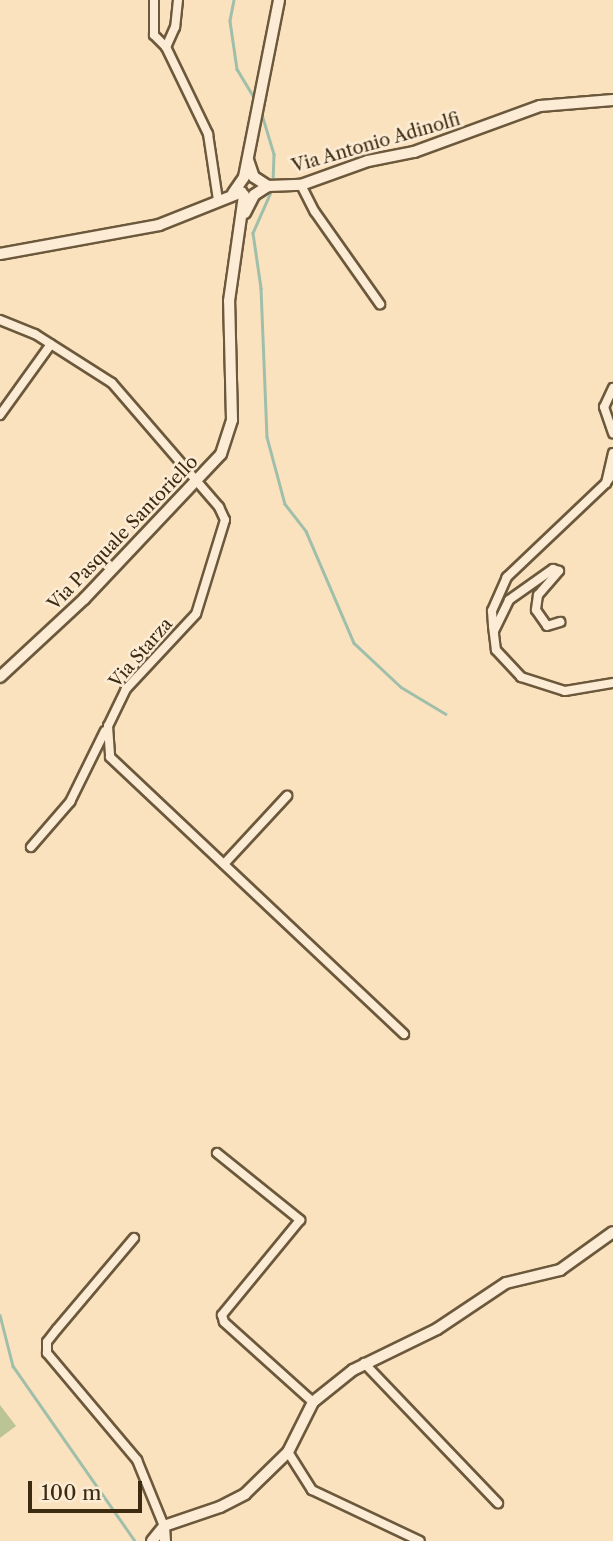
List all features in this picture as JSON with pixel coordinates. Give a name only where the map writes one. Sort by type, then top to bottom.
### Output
[{"type":"street","points":[[154,0],[154,35],[166,47],[208,134],[245,189]]},
{"type":"street","points":[[166,47],[175,27],[178,0]]},
{"type":"street","name":"Via Pasquale Santoriello","points":[[0,677],[198,482],[220,454],[232,420],[229,301],[248,160],[279,0]]},
{"type":"street","name":"Via Antonio Adinolfi","points":[[245,189],[301,185],[368,161],[414,152],[540,106],[613,100]]},
{"type":"street","points":[[301,185],[315,212],[380,304]]},
{"type":"street","points":[[240,223],[237,205],[245,189]]},
{"type":"street","points":[[0,254],[159,225],[245,189]]},
{"type":"street","name":"Via Starza","points":[[0,320],[51,344],[112,383],[198,482],[225,520],[216,561],[196,614],[125,689],[70,802],[31,847]]},
{"type":"street","points":[[0,415],[51,344]]},
{"type":"street","points":[[613,388],[604,407],[613,433]]},
{"type":"street","points":[[606,483],[613,453]]},
{"type":"street","points":[[613,473],[606,483],[507,577],[492,611],[496,650],[521,677],[565,691],[613,683]]},
{"type":"street","points":[[493,631],[509,600],[553,569],[559,571],[538,595],[536,610],[547,626],[560,622]]},
{"type":"street","points":[[108,726],[110,757],[404,1034]]},
{"type":"street","points":[[224,864],[287,796]]},
{"type":"street","points":[[216,1153],[300,1220],[222,1315],[224,1322],[313,1402]]},
{"type":"street","points":[[152,1541],[234,1501],[288,1452],[313,1402],[364,1363],[437,1329],[506,1283],[560,1270],[613,1232]]},
{"type":"street","points":[[134,1238],[47,1342],[47,1353],[137,1460],[164,1534]]},
{"type":"street","points":[[364,1363],[498,1503]]},
{"type":"street","points":[[288,1452],[312,1490],[420,1541]]},
{"type":"green space","points":[[0,1405],[16,1426],[0,1438]]},
{"type":"waterway","points":[[234,0],[230,21],[237,69],[255,99]]},
{"type":"waterway","points":[[261,111],[274,154],[273,183]]},
{"type":"waterway","points":[[272,190],[253,233],[261,288],[267,437],[285,504],[306,531],[354,643],[401,687],[446,714]]},
{"type":"waterway","points":[[0,1315],[13,1366],[135,1541]]}]
